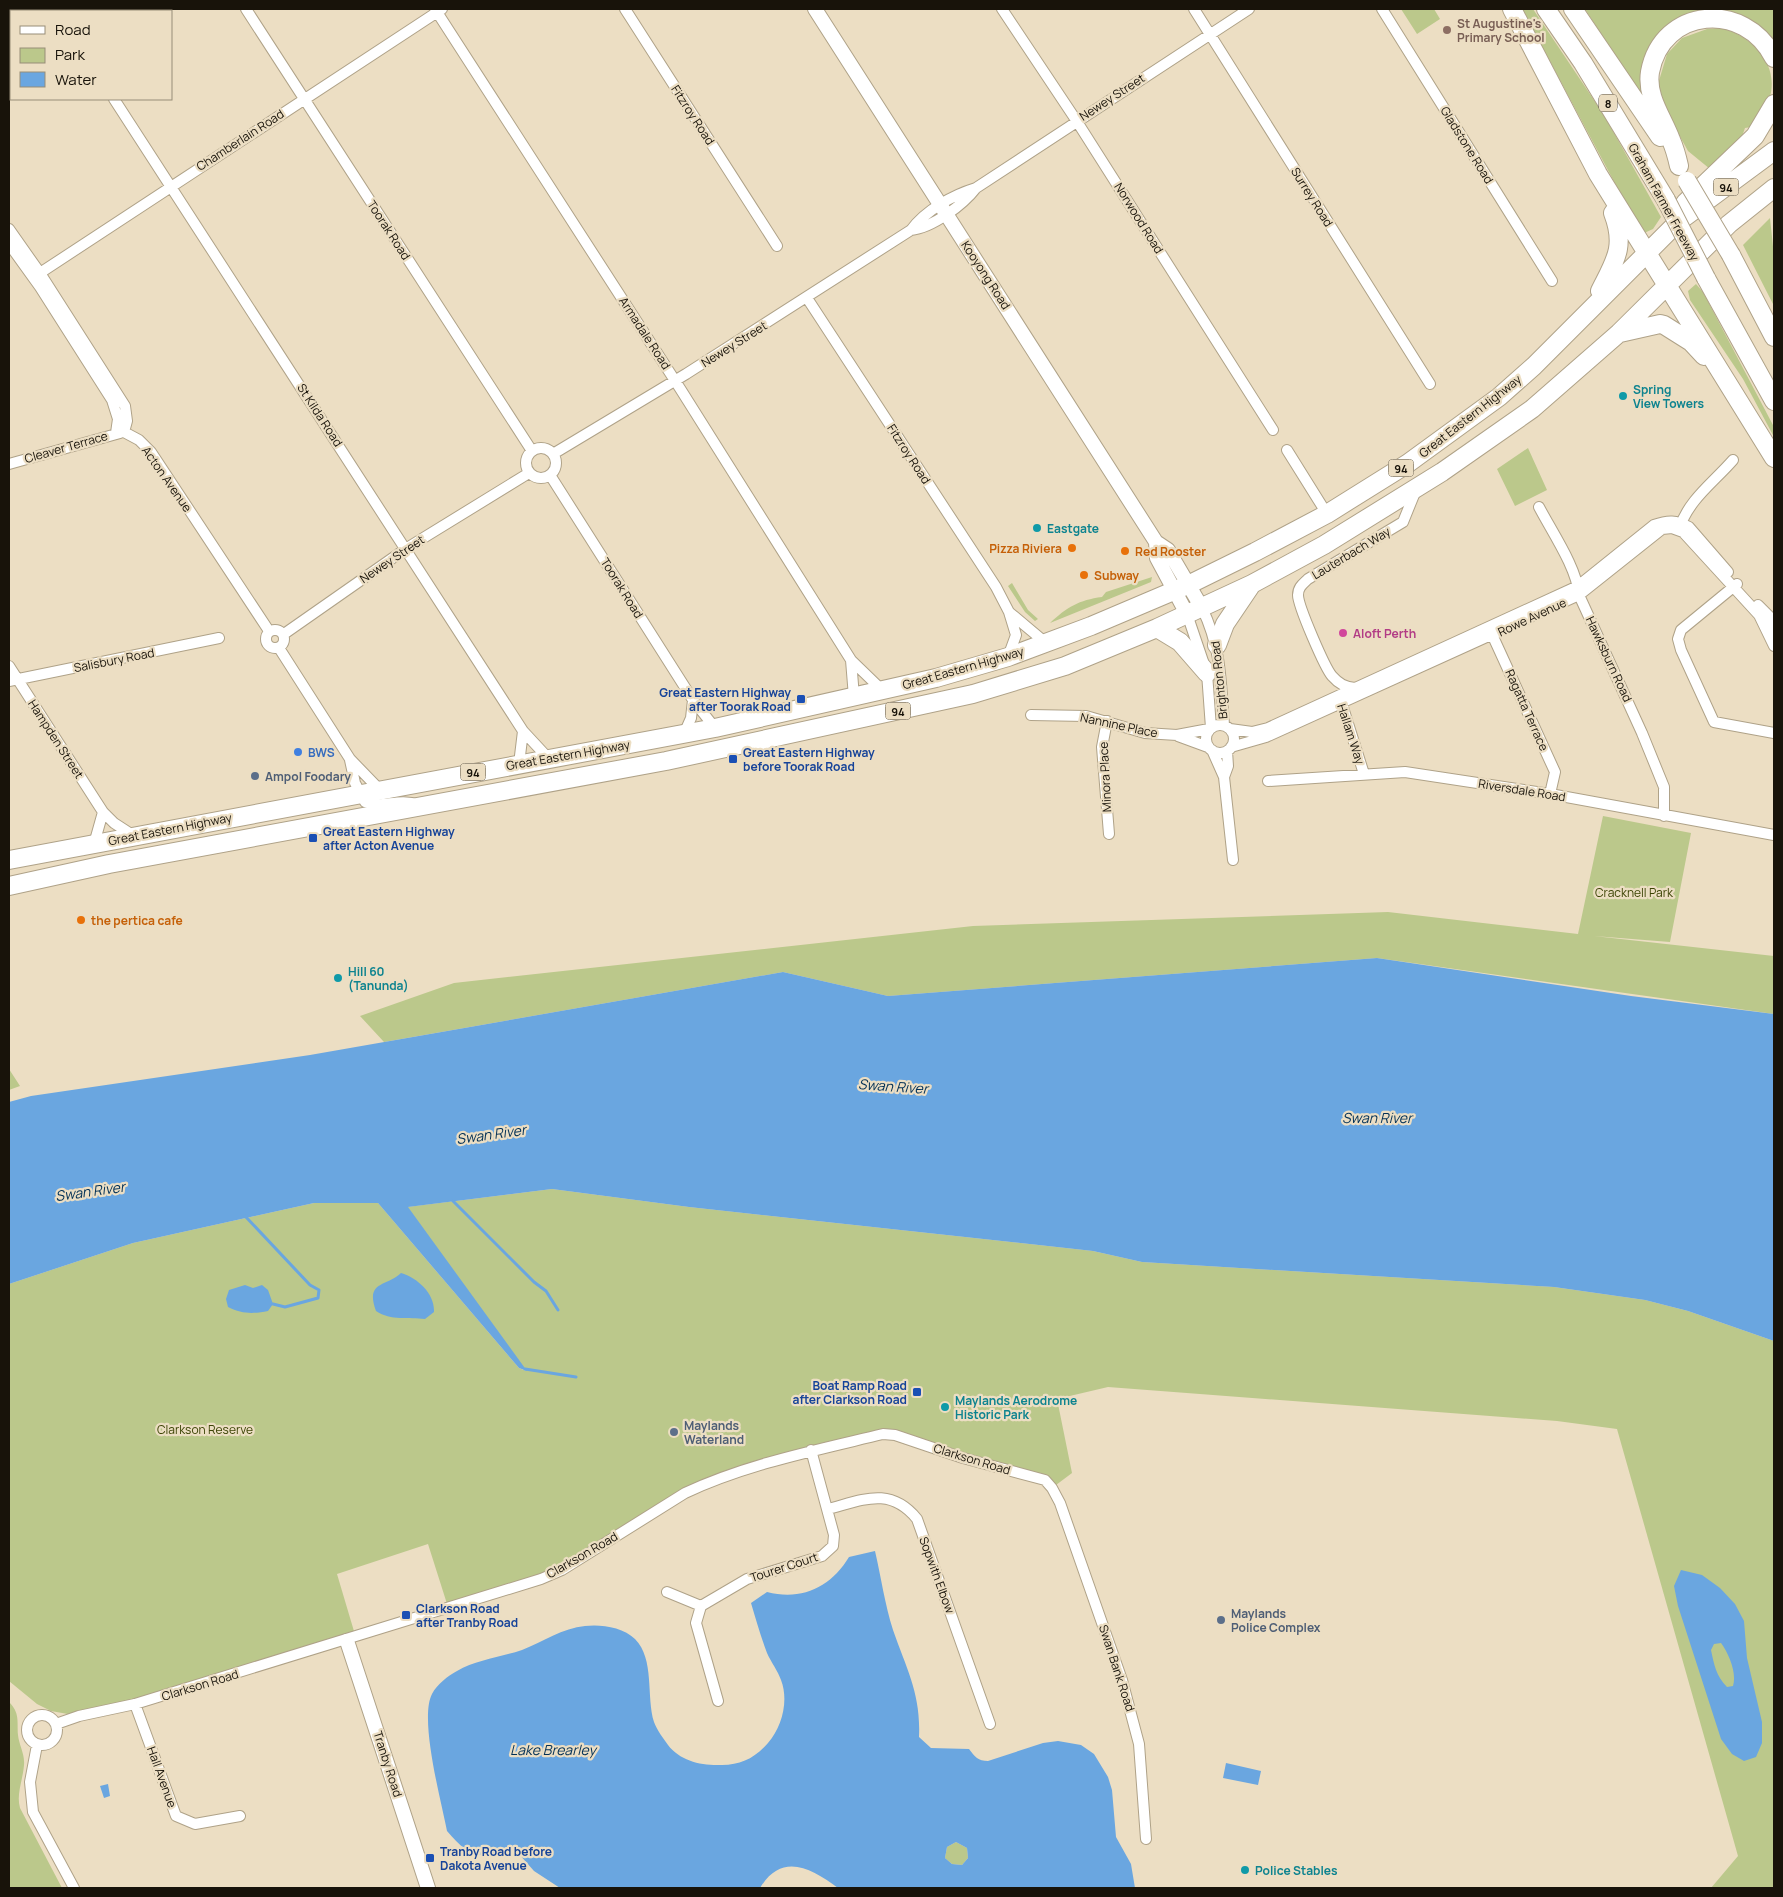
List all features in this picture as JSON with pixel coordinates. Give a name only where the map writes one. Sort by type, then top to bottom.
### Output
[{"type":"highway","points":[[1512,9],[1598,174],[1774,458]]},
{"type":"highway","name":"Graham Farmer Freeway","points":[[1546,9],[1583,63],[1666,200],[1706,278],[1774,401]]},
{"type":"highway","name":"8","points":[[1573,9],[1683,173],[1731,256],[1774,337]]},
{"type":"highway","points":[[1683,173],[1672,140],[1650,90],[1650,73],[1665,39],[1683,26],[1706,18],[1727,19],[1748,27],[1767,44],[1774,58]]},
{"type":"highway","points":[[1678,222],[1686,202],[1755,136],[1774,104]]},
{"type":"highway","name":"Great Eastern Highway","points":[[9,860],[715,728],[883,691],[1008,656],[1046,643],[1183,587],[1327,514],[1407,464],[1499,397],[1534,366],[1678,222],[1774,151]]},
{"type":"highway","points":[[1593,305],[1613,264],[1620,244],[1620,232],[1598,174]]},
{"type":"highway","name":"Great Eastern Highway","points":[[9,886],[109,864],[666,761],[973,694],[1065,666],[1157,628],[1252,584],[1324,545],[1416,489],[1532,409],[1619,333],[1729,224],[1774,188]]},
{"type":"highway","points":[[1619,333],[1660,324],[1664,325],[1691,342],[1726,380]]},
{"type":"highway","points":[[1217,645],[1225,624],[1252,584]]},
{"type":"highway","points":[[1157,628],[1180,642],[1207,673]]},
{"type":"street","name":"Toorak Road","points":[[246,9],[532,451]]},
{"type":"street","name":"Fitzroy Road","points":[[625,9],[777,246]]},
{"type":"street","name":"Kooyong Road","points":[[815,9],[1156,542],[1157,558],[1183,587],[1195,611]]},
{"type":"street","name":"Norwood Road","points":[[1002,9],[1076,120],[1273,430]]},
{"type":"street","name":"Surrey Road","points":[[1194,9],[1430,384]]},
{"type":"street","name":"Newey Street","points":[[553,454],[675,381],[807,298],[911,230],[917,222],[944,209],[962,192],[976,188],[1076,120],[1249,9]]},
{"type":"street","name":"Gladstone Road","points":[[1382,9],[1552,281]]},
{"type":"street","name":"Chamberlain Road","points":[[40,273],[438,10]]},
{"type":"street","name":"Armadale Road","points":[[438,10],[851,660],[883,691]]},
{"type":"street","name":"St Kilda Road","points":[[115,100],[407,548],[523,732],[549,759]]},
{"type":"street","points":[[9,229],[16,255],[40,273],[125,406],[127,421],[120,433]]},
{"type":"street","points":[[9,244],[112,400],[120,433]]},
{"type":"street","name":"Fitzroy Road","points":[[807,298],[996,586],[1009,612],[1016,635],[1008,656]]},
{"type":"street","name":"Cleaver Terrace","points":[[9,464],[120,433]]},
{"type":"street","name":"Acton Avenue","points":[[120,433],[140,440],[152,452],[269,631]]},
{"type":"street","points":[[546,449],[553,454],[555,468],[550,476],[536,478],[529,473],[526,466],[526,458],[532,451],[546,449]]},
{"type":"street","points":[[1287,450],[1327,514]]},
{"type":"street","points":[[1733,460],[1715,481],[1691,502],[1680,526],[1694,532],[1759,615],[1774,646]]},
{"type":"street","name":"Newey Street","points":[[284,634],[407,548],[529,473]]},
{"type":"street","name":"Toorak Road","points":[[550,476],[693,700],[715,728]]},
{"type":"street","name":"Lauterbach Way","points":[[1356,688],[1340,684],[1330,675],[1302,612],[1298,595],[1300,587],[1308,579],[1403,522],[1416,489]]},
{"type":"street","name":"Hawksburn Road","points":[[1539,507],[1579,591],[1664,787],[1664,816]]},
{"type":"street","name":"Rowe Avenue","points":[[1227,727],[1252,732],[1268,728],[1340,699],[1491,632],[1579,591],[1662,529],[1680,526]]},
{"type":"street","points":[[1736,586],[1770,617],[1774,628]]},
{"type":"street","points":[[1736,586],[1681,630],[1678,639],[1681,650],[1714,722],[1774,733]]},
{"type":"street","name":"Brighton Road","points":[[1195,611],[1212,629],[1217,645],[1227,727]]},
{"type":"street","name":"Brighton Road","points":[[1195,611],[1207,673],[1210,728]]},
{"type":"street","name":"Fitzroy Road","points":[[1009,612],[1046,643]]},
{"type":"street","points":[[278,629],[284,634],[284,642],[279,648],[274,649],[268,646],[266,635],[269,631],[278,629]]},
{"type":"street","name":"Rowe Avenue","points":[[1229,749],[1266,737],[1340,699],[1356,688],[1491,632]]},
{"type":"street","name":"Ragatta Terrace","points":[[1491,632],[1555,772],[1550,794]]},
{"type":"street","name":"Salisbury Road","points":[[13,680],[219,638]]},
{"type":"street","points":[[279,648],[350,759],[380,790]]},
{"type":"street","name":"Armadale Road","points":[[851,660],[854,697]]},
{"type":"street","name":"Hampden Street","points":[[9,666],[13,680],[104,812],[114,823],[134,836]]},
{"type":"street","name":"Hallam Way","points":[[1340,699],[1364,774]]},
{"type":"street","points":[[684,734],[691,718],[693,700]]},
{"type":"street","name":"Nannine Place","points":[[1032,715],[1079,716],[1107,721],[1145,733],[1177,735],[1210,728]]},
{"type":"street","name":"Minora Place","points":[[1107,721],[1102,747],[1109,834]]},
{"type":"street","points":[[1224,777],[1228,766],[1229,749],[1234,738],[1227,727],[1210,728],[1206,738],[1224,777],[1233,860]]},
{"type":"street","points":[[519,764],[523,732]]},
{"type":"street","name":"Nannine Place","points":[[1177,735],[1210,748]]},
{"type":"street","points":[[1210,748],[1219,753],[1229,749]]},
{"type":"street","points":[[350,759],[355,783],[365,802],[371,804],[405,800],[422,806]]},
{"type":"street","name":"Riversdale Road","points":[[1268,782],[1405,772],[1550,794],[1774,835]]},
{"type":"street","points":[[94,844],[104,812]]},
{"type":"street","name":"Clarkson Road","points":[[56,1724],[79,1716],[135,1704],[347,1641],[541,1579],[562,1570],[685,1492],[706,1483],[811,1450],[883,1434],[895,1435],[963,1458],[1045,1480],[1060,1503]]},
{"type":"street","name":"Tourer Court","points":[[701,1606],[747,1579],[822,1556],[833,1546],[834,1535],[811,1450]]},
{"type":"street","name":"Sopwith Elbow","points":[[828,1509],[867,1499],[885,1498],[906,1505],[917,1518],[990,1724]]},
{"type":"street","name":"Swan Bank Road","points":[[1060,1503],[1122,1680],[1139,1744],[1146,1839]]},
{"type":"street","points":[[667,1592],[701,1606],[696,1623],[718,1701]]},
{"type":"street","name":"Tranby Road","points":[[347,1641],[428,1888]]},
{"type":"street","name":"Hall Avenue","points":[[135,1704],[176,1816],[195,1824],[240,1816]]},
{"type":"street","points":[[44,1714],[49,1716],[56,1724],[57,1730],[53,1740],[48,1744],[37,1745],[32,1742],[26,1731],[30,1720],[34,1716],[44,1714]]},
{"type":"street","points":[[37,1745],[30,1782],[33,1812],[74,1888]]},
{"type":"green space","points":[[1401,9],[1434,9],[1440,19],[1417,34]]},
{"type":"green space","points":[[1522,9],[1533,9],[1604,115],[1661,217],[1653,229],[1642,234]]},
{"type":"green space","points":[[1585,9],[1774,10],[1774,45],[1770,39],[1685,19],[1644,93],[1640,94]]},
{"type":"green space","points":[[1721,28],[1743,37],[1752,44],[1767,62],[1772,85],[1769,101],[1757,126],[1745,128],[1740,142],[1710,169],[1688,151],[1663,106],[1658,84],[1667,54],[1682,38],[1707,29]]},
{"type":"green space","points":[[1770,218],[1774,256],[1774,306],[1743,245]]},
{"type":"green space","points":[[1696,284],[1703,292],[1774,427],[1774,437],[1743,379],[1690,300],[1688,291]]},
{"type":"green space","points":[[1528,448],[1547,490],[1515,506],[1497,469]]},
{"type":"green space","points":[[1152,577],[1151,582],[1050,623],[1080,602],[1102,597],[1106,592]]},
{"type":"green space","points":[[1012,583],[1028,610],[1038,619],[1035,621],[1025,612],[1008,586]]},
{"type":"green space","name":"Cracknell Park","points":[[1603,816],[1691,833],[1670,942],[1594,936],[1774,956],[1774,1014],[1377,958],[888,996],[783,972],[384,1042],[360,1016],[454,983],[973,926],[1388,912],[1578,934]]},
{"type":"green space","points":[[9,1069],[20,1086],[9,1090]]},
{"type":"green space","name":"Clarkson Reserve","points":[[552,1189],[689,1207],[1093,1251],[1142,1262],[1554,1287],[1645,1300],[1688,1311],[1774,1341],[1774,1888],[1711,1888],[1738,1856],[1617,1429],[1557,1421],[1108,1387],[1057,1399],[1072,1473],[1052,1488],[1045,1480],[895,1432],[707,1479],[561,1569],[448,1607],[428,1544],[337,1574],[356,1638],[79,1716],[51,1711],[37,1704],[9,1681],[9,1284],[133,1243],[314,1203],[378,1203],[519,1368],[526,1371],[407,1207]]},
{"type":"green space","points":[[9,1702],[15,1710],[18,1721],[18,1735],[24,1761],[19,1792],[20,1808],[62,1888],[9,1888]]},
{"type":"green space","points":[[956,1842],[967,1848],[968,1858],[962,1865],[952,1864],[945,1858],[947,1847]]},
{"type":"water","name":"Swan River","points":[[1377,958],[1631,996],[1774,1014],[1774,1341],[1688,1311],[1645,1300],[1554,1287],[1142,1262],[1093,1251],[689,1207],[552,1189],[408,1207],[527,1371],[519,1368],[378,1203],[314,1203],[133,1243],[9,1284],[9,1102],[31,1096],[310,1055],[783,972],[888,996]]},
{"type":"water","points":[[401,1273],[419,1283],[432,1299],[434,1312],[425,1319],[394,1317],[376,1311],[373,1301],[375,1289]]},
{"type":"water","points":[[245,1285],[253,1288],[262,1285],[268,1290],[273,1304],[268,1311],[248,1313],[228,1307],[226,1299],[229,1290]]},
{"type":"water","name":"Lake Brearley","points":[[875,1551],[890,1620],[912,1682],[918,1708],[919,1737],[931,1748],[969,1749],[977,1758],[985,1761],[1043,1743],[1058,1741],[1081,1745],[1094,1754],[1108,1777],[1112,1790],[1116,1837],[1131,1864],[1135,1888],[838,1888],[818,1874],[797,1867],[787,1867],[778,1870],[769,1877],[760,1888],[560,1888],[534,1871],[511,1845],[492,1854],[476,1854],[461,1846],[447,1831],[432,1760],[428,1722],[432,1694],[450,1675],[472,1664],[522,1650],[569,1629],[591,1625],[618,1629],[630,1635],[641,1647],[648,1667],[654,1722],[668,1745],[685,1759],[699,1763],[707,1765],[735,1764],[747,1760],[758,1753],[773,1737],[780,1722],[784,1705],[781,1680],[767,1653],[751,1603],[767,1592],[792,1595],[814,1589],[834,1576],[849,1557]],"holes":[[[956,1842],[967,1848],[968,1858],[962,1865],[952,1864],[945,1858],[947,1847]]]},
{"type":"water","points":[[1681,1570],[1702,1575],[1720,1588],[1735,1604],[1744,1621],[1747,1658],[1762,1722],[1762,1743],[1756,1757],[1744,1761],[1732,1754],[1721,1739],[1678,1606],[1674,1586]],"holes":[[[1721,1643],[1732,1664],[1734,1675],[1733,1686],[1727,1687],[1714,1665],[1711,1650],[1714,1644]]]},
{"type":"water","points":[[1226,1763],[1261,1771],[1258,1785],[1223,1778]]},
{"type":"water","points":[[108,1784],[110,1796],[104,1798],[100,1786]]},
{"type":"waterway","points":[[453,1201],[534,1282],[546,1291],[558,1310]]},
{"type":"waterway","points":[[245,1216],[310,1285],[319,1290],[318,1298],[285,1307],[273,1304]]},
{"type":"waterway","points":[[525,1369],[576,1377]]},
{"type":"place","name":"St Augustine's Primary School","points":[[1447,30]]},
{"type":"place","name":"Spring View Towers","points":[[1623,396]]},
{"type":"place","name":"Eastgate","points":[[1037,528]]},
{"type":"place","name":"Pizza Riviera","points":[[1072,548]]},
{"type":"place","name":"Red Rooster","points":[[1125,551]]},
{"type":"place","name":"Subway","points":[[1084,575]]},
{"type":"place","name":"Aloft Perth","points":[[1343,633]]},
{"type":"place","name":"Great Eastern Highway after Toorak Road","points":[[801,699]]},
{"type":"place","name":"BWS","points":[[298,752]]},
{"type":"place","name":"Great Eastern Highway before Toorak Road","points":[[733,759]]},
{"type":"place","name":"Ampol Foodary","points":[[255,776]]},
{"type":"place","name":"Great Eastern Highway after Acton Avenue","points":[[313,838]]},
{"type":"place","name":"the pertica cafe","points":[[81,920]]},
{"type":"place","name":"Hill 60 (Tanunda)","points":[[338,978]]},
{"type":"place","name":"Boat Ramp Road after Clarkson Road","points":[[917,1392]]},
{"type":"place","name":"Maylands Aerodrome Historic Park","points":[[945,1407]]},
{"type":"place","name":"Maylands Waterland","points":[[674,1432]]},
{"type":"place","name":"Clarkson Road after Tranby Road","points":[[406,1615]]},
{"type":"place","name":"Maylands Police Complex","points":[[1221,1620]]},
{"type":"place","name":"Tranby Road before Dakota Avenue","points":[[430,1858]]},
{"type":"place","name":"Police Stables","points":[[1245,1870]]}]
